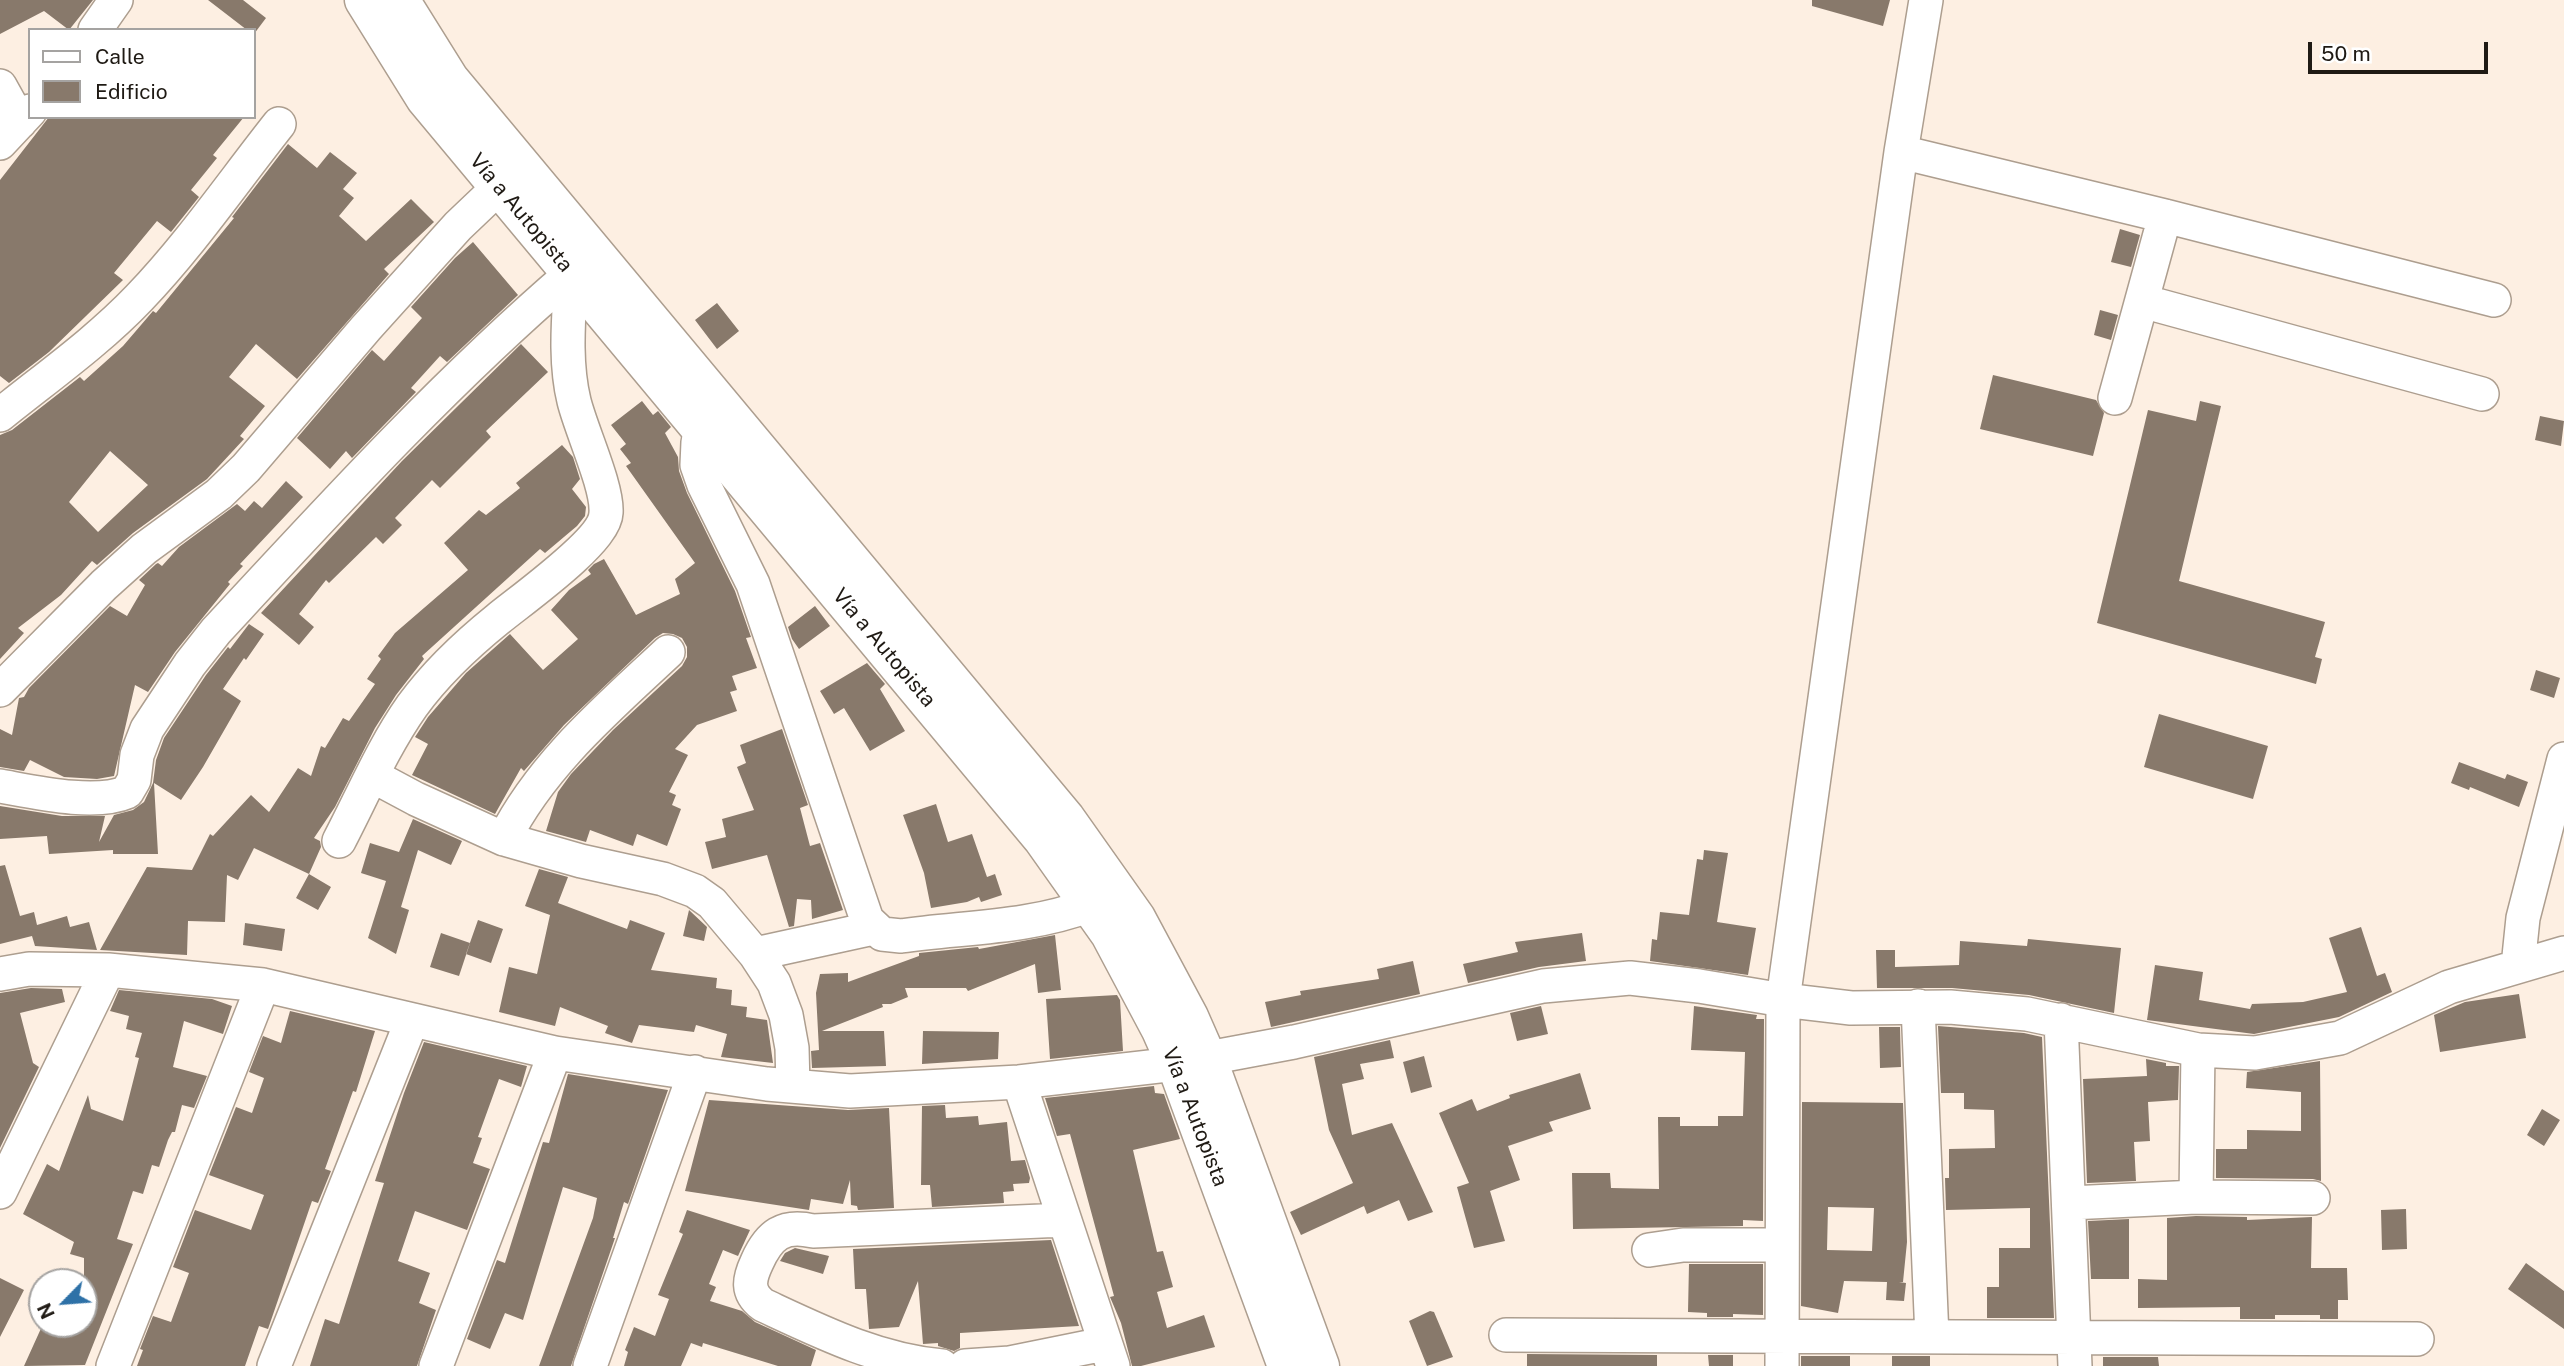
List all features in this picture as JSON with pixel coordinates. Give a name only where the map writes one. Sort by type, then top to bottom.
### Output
[{"type":"highway","name":"Vía a Autopista","points":[[363,0],[425,98],[1042,838],[1090,905],[1110,934],[1161,1030],[1191,1061],[1320,1366]]},
{"type":"highway","name":"Vía a Autopista","points":[[400,0],[450,80],[1066,819],[1136,918],[1189,1017],[1191,1061],[1287,1366]]},
{"type":"street","points":[[96,28],[116,0]]},
{"type":"street","points":[[1782,1351],[1783,1000],[1901,152],[1926,0]]},
{"type":"street","points":[[0,86],[17,125]]},
{"type":"street","points":[[0,415],[70,360],[138,299],[186,243],[279,124]]},
{"type":"street","points":[[1901,152],[2494,300]]},
{"type":"street","points":[[0,690],[114,576],[219,494],[246,468],[366,328],[458,226],[499,187]]},
{"type":"street","points":[[2115,398],[2165,216]]},
{"type":"street","points":[[340,842],[412,705],[467,644],[541,584],[601,530],[606,513],[601,486],[572,386],[569,360],[571,274]]},
{"type":"street","points":[[0,786],[45,794],[103,798],[127,792],[134,780],[136,755],[147,729],[190,664],[216,631],[487,349],[571,274]]},
{"type":"street","points":[[2141,301],[2482,394]]},
{"type":"street","points":[[704,433],[698,442],[697,465],[704,485],[753,584],[842,853],[867,920],[882,934],[901,936],[1033,921],[1064,915],[1090,905]]},
{"type":"street","points":[[504,839],[520,808],[547,772],[588,727],[668,652]]},
{"type":"street","points":[[2518,966],[2523,918],[2564,759]]},
{"type":"street","points":[[373,776],[504,839],[581,861],[663,879],[695,891],[712,903],[755,954],[774,983],[786,1015],[792,1048],[793,1086]]},
{"type":"street","points":[[755,954],[874,928]]},
{"type":"street","points":[[0,974],[29,969],[108,970],[263,985],[555,1053],[793,1086],[850,1091],[1019,1082],[1191,1061],[1294,1042],[1544,986],[1630,978],[1851,1008],[1918,1006],[2028,1014],[2198,1050],[2255,1053],[2340,1038],[2449,987],[2564,953]]},
{"type":"street","points":[[0,1192],[108,970]]},
{"type":"street","points":[[113,1366],[263,985]]},
{"type":"street","points":[[1918,1006],[1932,1337]]},
{"type":"street","points":[[274,1366],[412,1020]]},
{"type":"street","points":[[2062,1020],[2074,1352]]},
{"type":"street","points":[[2196,1197],[2198,1050]]},
{"type":"street","points":[[436,1366],[555,1053]]},
{"type":"street","points":[[590,1366],[695,1072]]},
{"type":"street","points":[[965,1366],[1109,1355],[1019,1082]]},
{"type":"street","points":[[2070,1202],[2196,1197],[2313,1198]]},
{"type":"street","points":[[942,1366],[870,1352],[763,1305],[753,1296],[749,1279],[765,1244],[779,1233],[791,1229],[813,1231],[1064,1220]]},
{"type":"street","points":[[1649,1250],[1683,1245],[1782,1245]]},
{"type":"street","points":[[1506,1335],[1782,1351],[1932,1337],[2074,1352],[2417,1339]]},
{"type":"building","points":[[0,0],[93,0],[71,28],[66,28],[44,11],[0,34]]},
{"type":"building","points":[[208,0],[243,0],[266,18],[256,31],[256,28],[244,28]]},
{"type":"building","points":[[1812,0],[1890,0],[1883,26],[1812,6]]},
{"type":"building","points":[[47,119],[242,119],[213,155],[217,158],[191,190],[199,197],[171,232],[157,221],[114,273],[123,280],[49,352],[9,383],[0,376],[0,180]]},
{"type":"building","points":[[288,144],[317,168],[330,152],[357,173],[343,189],[354,198],[339,216],[366,241],[411,199],[434,222],[384,269],[389,274],[297,379],[256,344],[229,377],[265,406],[240,436],[244,439],[207,479],[133,533],[97,565],[92,561],[61,595],[18,628],[24,633],[0,659],[0,435],[12,430],[80,377],[84,381],[123,346],[153,311],[156,313],[234,218],[232,217]],"holes":[[[110,451],[148,485],[98,532],[69,502]]]},
{"type":"building","points":[[2120,229],[2140,235],[2131,267],[2111,262]]},
{"type":"building","points":[[473,242],[518,295],[447,362],[440,356],[411,388],[416,392],[352,458],[346,451],[330,469],[297,438],[372,350],[384,361],[422,318],[411,307]]},
{"type":"building","points":[[717,303],[739,331],[717,349],[695,320]]},
{"type":"building","points":[[2100,310],[2118,315],[2111,340],[2094,335]]},
{"type":"building","points":[[521,344],[548,372],[486,431],[491,437],[440,488],[432,480],[395,518],[402,525],[383,544],[376,537],[329,583],[326,580],[299,614],[314,627],[299,645],[261,613],[402,461]]},
{"type":"building","points":[[1993,375],[2096,400],[2104,413],[2093,456],[1980,429]]},
{"type":"building","points":[[642,401],[653,415],[658,411],[671,427],[665,433],[678,457],[679,471],[687,493],[735,591],[751,637],[746,638],[757,668],[732,676],[737,690],[730,692],[737,711],[697,725],[675,749],[688,755],[669,792],[676,795],[672,805],[681,809],[667,846],[637,834],[633,846],[590,830],[586,842],[546,831],[558,792],[571,774],[613,730],[682,666],[687,657],[687,647],[682,638],[673,634],[663,633],[655,638],[564,725],[524,771],[521,768],[495,814],[412,775],[428,744],[415,737],[428,717],[466,673],[510,634],[543,670],[578,639],[551,610],[569,590],[591,574],[588,570],[594,564],[604,559],[636,615],[680,594],[675,579],[695,563],[626,466],[631,463],[620,449],[626,444],[611,425]]},
{"type":"building","points":[[2200,401],[2221,406],[2179,581],[2325,622],[2315,657],[2322,659],[2316,684],[2097,623],[2148,410],[2196,421]]},
{"type":"building","points":[[2540,416],[2564,421],[2561,446],[2535,440]]},
{"type":"building","points":[[562,445],[573,457],[580,479],[572,489],[586,507],[585,516],[545,553],[540,549],[422,656],[424,659],[375,728],[335,807],[314,838],[320,841],[321,847],[309,874],[254,848],[238,880],[227,875],[225,922],[188,921],[187,955],[100,950],[147,867],[192,870],[210,834],[213,836],[251,795],[269,812],[298,768],[311,776],[321,746],[325,748],[343,718],[349,721],[375,684],[367,679],[381,659],[378,656],[395,633],[468,570],[444,543],[479,510],[486,515],[520,488],[516,483]]},
{"type":"building","points":[[286,481],[303,497],[240,564],[243,566],[175,652],[148,692],[135,685],[114,776],[97,779],[64,777],[30,760],[24,771],[0,767],[0,729],[12,735],[19,698],[24,697],[29,688],[110,606],[127,616],[145,585],[139,580],[156,564],[162,566],[179,547],[237,504],[245,511],[254,501],[262,508]]},
{"type":"building","points":[[815,606],[830,626],[799,649],[788,627]]},
{"type":"building","points":[[249,624],[264,634],[223,689],[241,701],[203,767],[181,800],[154,783],[158,854],[113,854],[113,850],[49,854],[47,836],[0,839],[0,806],[62,816],[105,816],[99,842],[114,815],[133,810],[144,802],[153,783],[156,760],[164,738],[206,675]]},
{"type":"building","points":[[867,663],[885,684],[880,689],[905,731],[870,751],[844,708],[834,714],[820,691]]},
{"type":"building","points":[[2536,670],[2560,678],[2554,698],[2530,690]]},
{"type":"building","points":[[2159,714],[2268,746],[2253,799],[2144,767]]},
{"type":"building","points":[[782,729],[808,805],[800,808],[810,846],[820,843],[843,910],[812,919],[811,900],[797,899],[794,926],[789,927],[767,855],[712,869],[705,842],[726,837],[722,819],[754,810],[737,767],[746,763],[740,745]]},
{"type":"building","points":[[2459,762],[2505,779],[2507,774],[2528,782],[2519,807],[2470,787],[2469,790],[2451,783]]},
{"type":"building","points":[[936,804],[948,842],[972,834],[987,877],[995,874],[1002,895],[981,902],[979,897],[967,902],[931,908],[924,873],[903,815]]},
{"type":"building","points":[[413,819],[462,841],[451,865],[418,850],[401,907],[409,910],[396,954],[368,938],[386,881],[361,873],[370,843],[399,852]]},
{"type":"building","points":[[1704,850],[1728,853],[1717,922],[1756,928],[1748,975],[1650,961],[1652,939],[1657,940],[1660,912],[1689,915],[1697,859],[1703,860]]},
{"type":"building","points":[[5,865],[20,916],[34,912],[37,925],[67,916],[70,927],[89,922],[97,950],[35,946],[32,936],[0,944],[0,866]]},
{"type":"building","points":[[539,869],[568,877],[558,903],[627,929],[630,920],[665,933],[651,970],[717,978],[716,988],[732,990],[731,1005],[747,1007],[746,1017],[767,1020],[773,1063],[721,1057],[727,1034],[696,1025],[694,1032],[639,1025],[632,1043],[605,1033],[608,1026],[560,1007],[555,1026],[499,1012],[509,967],[537,974],[550,915],[525,906]]},
{"type":"building","points":[[309,874],[331,887],[318,910],[296,898]]},
{"type":"building","points":[[689,910],[707,927],[704,941],[683,936]]},
{"type":"building","points":[[478,920],[503,929],[491,963],[466,954]]},
{"type":"building","points":[[245,923],[285,929],[282,951],[243,945]]},
{"type":"building","points":[[2361,927],[2377,976],[2385,973],[2392,992],[2339,1017],[2254,1034],[2147,1020],[2155,965],[2203,972],[2199,1000],[2250,1009],[2252,1004],[2303,1002],[2347,992],[2329,938]]},
{"type":"building","points":[[441,933],[470,943],[459,976],[430,967]]},
{"type":"building","points":[[1582,933],[1586,961],[1539,967],[1468,983],[1463,964],[1518,952],[1515,942]]},
{"type":"building","points":[[1055,935],[1061,990],[1038,993],[1035,964],[968,991],[966,988],[905,988],[908,997],[891,1004],[882,1004],[883,1007],[822,1031],[884,1031],[886,1066],[812,1068],[811,1051],[819,1050],[816,993],[820,974],[848,973],[848,982],[919,956],[919,953],[979,949]]},
{"type":"building","points":[[2028,939],[2121,948],[2114,1013],[2029,995],[1952,988],[1877,988],[1876,950],[1895,950],[1895,967],[1959,965],[1960,941],[2027,946]]},
{"type":"building","points":[[1413,961],[1420,994],[1271,1027],[1265,1002],[1301,995],[1300,991],[1379,979],[1377,969]]},
{"type":"building","points":[[31,988],[62,989],[65,1002],[20,1013],[33,1063],[39,1067],[0,1148],[0,993]]},
{"type":"building","points":[[119,990],[212,999],[232,1006],[223,1034],[184,1021],[173,1067],[207,1076],[194,1108],[182,1105],[175,1132],[172,1132],[168,1140],[159,1167],[152,1165],[143,1194],[133,1191],[117,1239],[133,1244],[98,1332],[98,1268],[84,1268],[84,1258],[70,1254],[74,1242],[23,1214],[47,1164],[59,1171],[88,1095],[91,1109],[123,1121],[139,1058],[135,1057],[142,1033],[126,1029],[129,1016],[110,1011]]},
{"type":"building","points":[[2519,994],[2526,1038],[2440,1052],[2434,1015],[2465,1002]]},
{"type":"building","points":[[1117,995],[1120,1000],[1123,1051],[1050,1059],[1046,999]]},
{"type":"building","points":[[1541,1006],[1548,1034],[1517,1041],[1510,1013]]},
{"type":"building","points":[[1694,1006],[1757,1015],[1756,1019],[1764,1019],[1763,1221],[1743,1220],[1743,1226],[1573,1229],[1572,1173],[1610,1173],[1611,1188],[1659,1189],[1658,1117],[1680,1117],[1680,1126],[1718,1126],[1718,1116],[1743,1116],[1745,1052],[1691,1050]]},
{"type":"building","points":[[290,1011],[375,1031],[356,1092],[353,1091],[325,1169],[331,1171],[318,1203],[312,1201],[268,1329],[259,1326],[245,1366],[137,1366],[143,1350],[140,1349],[153,1316],[171,1322],[189,1273],[173,1267],[195,1210],[251,1230],[264,1195],[209,1175],[236,1107],[252,1113],[264,1078],[249,1072],[263,1036],[281,1043]]},
{"type":"building","points":[[1938,1026],[2042,1037],[2054,1318],[1987,1318],[1987,1287],[1999,1287],[1999,1248],[2030,1248],[2030,1208],[1946,1210],[1945,1178],[1949,1178],[1949,1149],[1995,1148],[1994,1110],[1964,1109],[1964,1093],[1941,1093]]},
{"type":"building","points":[[1879,1027],[1900,1027],[1901,1067],[1880,1068]]},
{"type":"building","points":[[923,1031],[999,1032],[998,1059],[922,1064]]},
{"type":"building","points":[[1390,1040],[1394,1058],[1360,1064],[1364,1079],[1342,1084],[1352,1135],[1392,1123],[1433,1212],[1408,1221],[1399,1200],[1367,1214],[1364,1206],[1301,1235],[1290,1212],[1353,1183],[1329,1130],[1314,1057]]},
{"type":"building","points":[[424,1042],[527,1066],[521,1087],[499,1079],[478,1137],[482,1138],[473,1163],[490,1169],[467,1230],[415,1211],[398,1261],[430,1273],[419,1303],[436,1310],[417,1366],[310,1366],[325,1319],[339,1324],[384,1183],[375,1181]]},
{"type":"building","points":[[1424,1056],[1432,1087],[1411,1093],[1403,1062]]},
{"type":"building","points":[[2146,1059],[2166,1063],[2166,1066],[2179,1066],[2178,1100],[2148,1102],[2150,1141],[2134,1142],[2136,1181],[2087,1183],[2083,1079],[2147,1076]]},
{"type":"building","points":[[2320,1061],[2321,1181],[2216,1178],[2216,1149],[2247,1149],[2247,1130],[2301,1131],[2301,1092],[2246,1088],[2247,1072]]},
{"type":"building","points":[[1580,1073],[1591,1109],[1549,1122],[1553,1131],[1508,1146],[1520,1180],[1490,1191],[1505,1241],[1474,1248],[1457,1187],[1469,1183],[1439,1113],[1472,1099],[1477,1111],[1510,1098],[1509,1095]]},
{"type":"building","points":[[568,1074],[668,1090],[628,1204],[624,1202],[615,1238],[571,1366],[539,1366],[593,1218],[597,1198],[563,1187],[523,1320],[505,1313],[490,1349],[467,1339],[497,1260],[505,1263],[543,1142],[549,1143]]},
{"type":"building","points":[[1154,1086],[1155,1093],[1164,1094],[1180,1139],[1133,1150],[1157,1252],[1163,1251],[1173,1287],[1157,1292],[1167,1328],[1204,1315],[1215,1347],[1132,1366],[1121,1323],[1110,1297],[1114,1296],[1070,1134],[1057,1136],[1045,1098]]},
{"type":"building","points":[[709,1100],[848,1110],[889,1108],[894,1208],[858,1210],[857,1206],[851,1205],[850,1180],[843,1204],[811,1199],[809,1210],[685,1191]]},
{"type":"building","points":[[1802,1102],[1903,1103],[1907,1242],[1903,1282],[1899,1282],[1906,1283],[1904,1301],[1886,1300],[1887,1282],[1844,1281],[1838,1313],[1801,1306]],"holes":[[[1828,1207],[1874,1208],[1872,1251],[1827,1250]]]},
{"type":"building","points":[[945,1105],[946,1118],[978,1116],[979,1125],[1007,1122],[1011,1161],[1025,1160],[1029,1183],[1013,1184],[1014,1191],[1003,1192],[1004,1203],[932,1207],[930,1185],[921,1185],[922,1106]]},
{"type":"building","points":[[2542,1109],[2560,1120],[2544,1146],[2527,1135]]},
{"type":"building","points":[[2406,1209],[2407,1249],[2382,1250],[2381,1210]]},
{"type":"building","points":[[687,1210],[750,1230],[738,1256],[723,1250],[709,1284],[716,1287],[710,1301],[742,1311],[755,1322],[816,1350],[811,1366],[778,1366],[703,1343],[702,1347],[691,1343],[681,1366],[624,1366],[628,1352],[625,1350],[634,1327],[655,1336],[669,1299],[658,1295],[683,1234],[679,1232]]},
{"type":"building","points":[[2247,1217],[2247,1220],[2312,1217],[2311,1268],[2347,1268],[2348,1300],[2338,1300],[2338,1319],[2320,1319],[2320,1315],[2275,1315],[2275,1319],[2240,1319],[2240,1307],[2138,1308],[2138,1279],[2167,1280],[2167,1218]]},
{"type":"building","points":[[2129,1219],[2129,1279],[2091,1279],[2088,1221]]},
{"type":"building","points":[[1051,1240],[1079,1326],[960,1333],[960,1348],[954,1351],[938,1346],[938,1343],[923,1344],[918,1281],[899,1327],[869,1329],[866,1289],[855,1289],[853,1249]]},
{"type":"building","points":[[795,1248],[829,1256],[823,1274],[780,1261],[785,1253]]},
{"type":"building","points":[[2526,1263],[2564,1291],[2564,1329],[2508,1289]]},
{"type":"building","points":[[1689,1264],[1763,1264],[1763,1315],[1707,1317],[1707,1313],[1688,1312]]},
{"type":"building","points":[[0,1278],[24,1290],[0,1337]]},
{"type":"building","points":[[1430,1311],[1434,1312],[1453,1357],[1427,1366],[1409,1321]]},
{"type":"building","points":[[37,1338],[96,1338],[85,1365],[24,1366]]},
{"type":"building","points":[[1527,1354],[1657,1355],[1657,1366],[1527,1366]]},
{"type":"building","points":[[1708,1355],[1733,1355],[1733,1366],[1709,1366]]},
{"type":"building","points":[[1801,1356],[1850,1356],[1850,1366],[1801,1366]]},
{"type":"building","points":[[1892,1356],[1930,1356],[1930,1366],[1892,1366]]},
{"type":"building","points":[[2103,1357],[2158,1357],[2159,1366],[2103,1366]]}]
